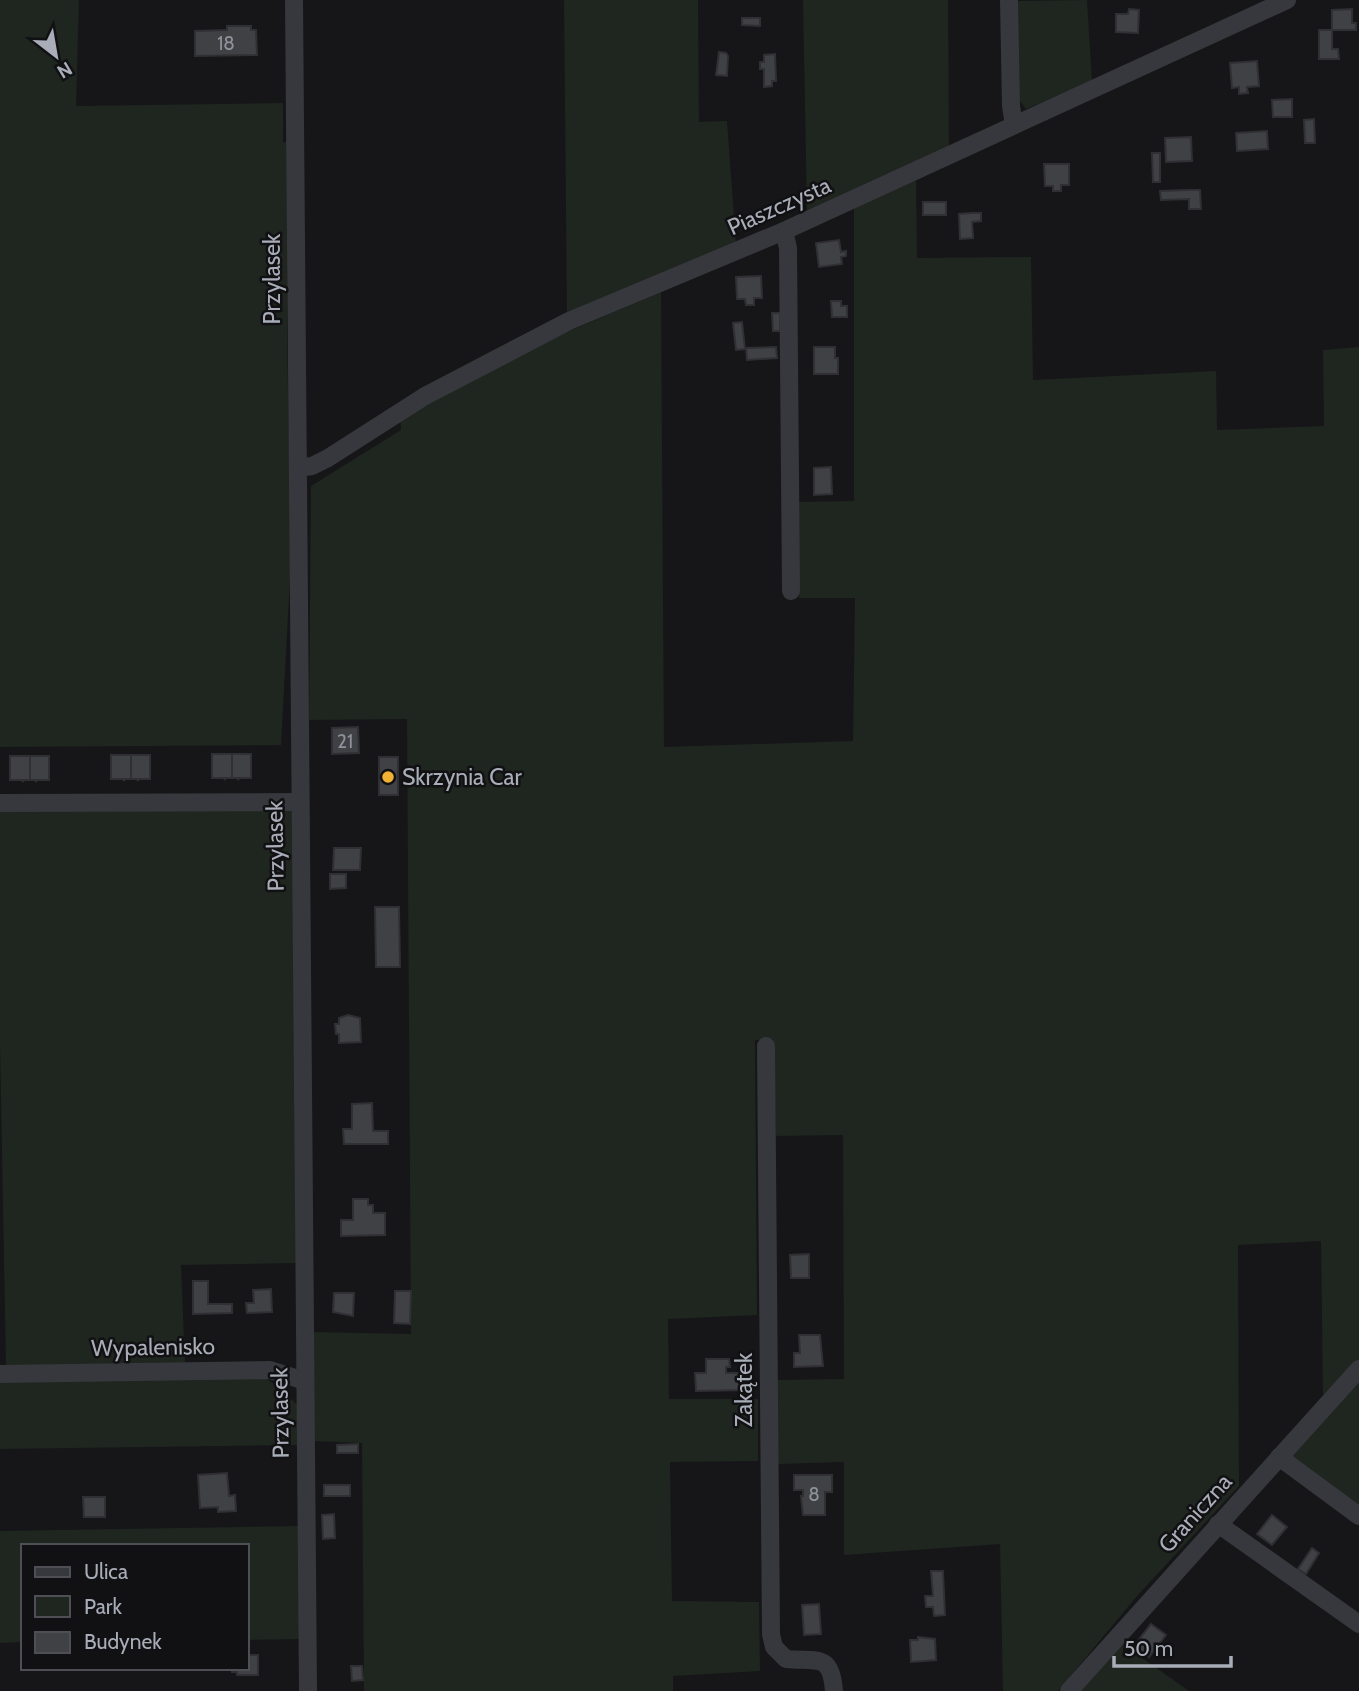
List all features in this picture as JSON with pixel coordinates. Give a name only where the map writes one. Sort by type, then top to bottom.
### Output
[{"type":"street","name":"Przylasek","points":[[294,0],[308,1691]]},
{"type":"street","points":[[1009,0],[1011,106],[1014,125]]},
{"type":"street","name":"Piaszczysta","points":[[298,468],[312,466],[328,458],[425,396],[569,321],[784,231],[1287,0]]},
{"type":"street","points":[[784,231],[788,248],[791,592]]},
{"type":"street","points":[[0,803],[299,802]]},
{"type":"street","name":"Zakątek","points":[[766,1046],[771,1634],[774,1647],[786,1658],[821,1660],[828,1666],[834,1691]]},
{"type":"street","name":"Graniczna","points":[[1069,1691],[1359,1369]]},
{"type":"street","name":"Wypalenisko","points":[[0,1374],[270,1370],[304,1381]]},
{"type":"street","points":[[1279,1457],[1359,1516]]},
{"type":"street","points":[[1218,1524],[1359,1624]]},
{"type":"green space","points":[[0,0],[79,0],[76,106],[283,103],[283,142],[289,143],[287,335],[291,560],[281,745],[0,747]]},
{"type":"green space","points":[[564,0],[698,0],[699,122],[727,121],[736,245],[567,317]]},
{"type":"green space","points":[[803,0],[948,0],[949,148],[807,213]]},
{"type":"green space","points":[[1087,0],[1092,81],[1026,109],[1019,100],[1017,1]]},
{"type":"green space","points":[[916,177],[917,258],[1031,257],[1033,380],[1216,371],[1217,430],[1324,426],[1323,350],[1359,347],[1359,1360],[1323,1395],[1321,1241],[1238,1245],[1239,1486],[1137,1596],[1058,1691],[1003,1691],[1000,1544],[844,1555],[844,1462],[778,1464],[777,1380],[844,1379],[843,1135],[776,1136],[773,1039],[755,1040],[757,1315],[668,1319],[669,1399],[758,1399],[758,1461],[670,1462],[672,1601],[759,1602],[760,1671],[673,1676],[673,1691],[364,1691],[362,1443],[313,1441],[311,1332],[411,1334],[407,719],[309,720],[311,486],[401,430],[400,416],[532,347],[661,292],[664,747],[853,741],[855,598],[799,598],[797,502],[854,501],[854,207]]},
{"type":"green space","points":[[294,808],[297,1263],[181,1265],[185,1363],[6,1366],[0,1044],[0,810]]},
{"type":"green space","points":[[263,1377],[278,1386],[298,1406],[299,1445],[0,1449],[0,1380]]},
{"type":"green space","points":[[1359,1382],[1359,1507],[1288,1459]]},
{"type":"green space","points":[[299,1526],[300,1639],[248,1640],[248,1544],[21,1544],[21,1642],[0,1643],[0,1531]]},
{"type":"green space","points":[[1121,1643],[1189,1691],[1077,1691]]},
{"type":"building","points":[[1129,9],[1139,10],[1138,33],[1116,32],[1116,14],[1128,14]]},
{"type":"building","points":[[1352,9],[1352,23],[1356,23],[1356,30],[1332,30],[1332,10]]},
{"type":"building","points":[[742,18],[760,18],[760,26],[742,25]]},
{"type":"building","points":[[227,26],[251,26],[251,30],[256,30],[257,55],[195,56],[195,31],[227,30]]},
{"type":"building","points":[[1319,30],[1332,30],[1332,49],[1338,49],[1339,59],[1319,59]]},
{"type":"building","points":[[719,52],[728,56],[727,76],[716,75]]},
{"type":"building","points":[[775,54],[776,81],[772,81],[772,86],[764,87],[764,69],[760,69],[760,62],[764,62],[764,55]]},
{"type":"building","points":[[1257,61],[1259,86],[1247,87],[1248,93],[1239,94],[1239,87],[1232,88],[1230,63]]},
{"type":"building","points":[[1292,99],[1292,117],[1273,117],[1272,100]]},
{"type":"building","points":[[1314,119],[1315,143],[1305,143],[1304,120]]},
{"type":"building","points":[[1267,131],[1268,149],[1237,151],[1236,133]]},
{"type":"building","points":[[1191,137],[1192,161],[1166,162],[1165,138]]},
{"type":"building","points":[[1152,153],[1160,153],[1160,182],[1153,182]]},
{"type":"building","points":[[1044,164],[1069,164],[1069,185],[1061,185],[1061,191],[1053,191],[1053,186],[1045,186]]},
{"type":"building","points":[[1200,190],[1201,209],[1189,209],[1189,199],[1161,200],[1160,191]]},
{"type":"building","points":[[923,202],[946,202],[946,215],[923,215]]},
{"type":"building","points":[[981,213],[981,221],[972,222],[973,238],[960,239],[959,214]]},
{"type":"building","points":[[839,240],[841,252],[846,251],[846,256],[841,257],[842,264],[819,267],[816,243]]},
{"type":"building","points":[[761,276],[762,298],[754,298],[754,305],[746,305],[745,299],[737,299],[736,277]]},
{"type":"building","points":[[831,301],[841,301],[841,306],[847,306],[847,317],[832,317]]},
{"type":"building","points":[[772,313],[780,313],[780,331],[773,331]]},
{"type":"building","points":[[742,322],[745,349],[736,350],[733,323]]},
{"type":"building","points":[[776,347],[777,358],[747,360],[746,348]]},
{"type":"building","points":[[814,347],[835,347],[838,374],[814,374]]},
{"type":"building","points":[[831,467],[832,494],[814,495],[814,468]]},
{"type":"building","points":[[358,727],[359,753],[332,754],[332,728]]},
{"type":"building","points":[[212,754],[232,754],[232,778],[212,778]]},
{"type":"building","points":[[232,754],[251,754],[251,778],[232,778]]},
{"type":"building","points":[[111,755],[131,755],[131,779],[111,779]]},
{"type":"building","points":[[131,755],[150,755],[150,779],[131,779]]},
{"type":"building","points":[[10,756],[30,756],[30,780],[10,780]]},
{"type":"building","points":[[30,756],[49,756],[49,780],[30,780]]},
{"type":"building","points":[[379,757],[398,757],[398,795],[379,795]]},
{"type":"building","points":[[334,848],[361,848],[360,870],[333,870]]},
{"type":"building","points":[[330,874],[346,874],[346,888],[330,889]]},
{"type":"building","points":[[375,907],[399,907],[400,967],[376,967]]},
{"type":"building","points":[[348,1015],[360,1018],[361,1042],[339,1043],[335,1024],[339,1024],[339,1018]]},
{"type":"building","points":[[372,1103],[373,1131],[388,1131],[388,1144],[344,1144],[343,1129],[352,1129],[352,1104]]},
{"type":"building","points":[[353,1199],[368,1199],[368,1205],[373,1205],[373,1213],[385,1213],[385,1235],[341,1236],[341,1220],[353,1220]]},
{"type":"building","points":[[809,1254],[809,1278],[791,1278],[790,1255]]},
{"type":"building","points":[[193,1281],[208,1281],[208,1304],[232,1304],[232,1313],[193,1314]]},
{"type":"building","points":[[271,1289],[272,1312],[247,1313],[246,1303],[254,1303],[253,1290]]},
{"type":"building","points":[[395,1291],[411,1291],[410,1324],[394,1323]]},
{"type":"building","points":[[334,1293],[354,1293],[353,1316],[333,1312]]},
{"type":"building","points":[[799,1335],[820,1335],[823,1366],[794,1367],[794,1353],[800,1353]]},
{"type":"building","points":[[706,1359],[729,1359],[730,1367],[726,1367],[726,1373],[745,1373],[745,1390],[696,1391],[695,1373],[706,1373]]},
{"type":"building","points":[[358,1444],[358,1453],[337,1453],[337,1445]]},
{"type":"building","points":[[227,1473],[229,1496],[235,1495],[236,1511],[218,1512],[218,1507],[200,1508],[198,1475]]},
{"type":"building","points":[[794,1475],[832,1475],[832,1492],[825,1492],[825,1515],[803,1515],[803,1490],[794,1490]]},
{"type":"building","points":[[324,1485],[350,1485],[350,1496],[324,1496]]},
{"type":"building","points":[[83,1497],[105,1497],[105,1517],[84,1517]]},
{"type":"building","points":[[334,1514],[335,1538],[323,1539],[322,1515]]},
{"type":"building","points":[[1272,1515],[1287,1527],[1272,1545],[1257,1534]]},
{"type":"building","points":[[1312,1548],[1319,1553],[1306,1574],[1298,1569]]},
{"type":"building","points":[[931,1571],[943,1571],[945,1615],[934,1616],[933,1607],[926,1607],[925,1596],[933,1596]]},
{"type":"building","points":[[819,1604],[821,1634],[804,1635],[802,1605]]},
{"type":"building","points":[[1151,1624],[1166,1635],[1149,1657],[1134,1646]]},
{"type":"building","points":[[918,1637],[935,1639],[936,1660],[911,1662],[910,1640],[918,1640]]},
{"type":"building","points":[[248,1655],[258,1655],[258,1675],[237,1675],[237,1672],[232,1672],[248,1670]]},
{"type":"building","points":[[351,1666],[362,1666],[363,1680],[352,1681]]},
{"type":"place","name":"Skrzynia Car","points":[[388,777]]}]
